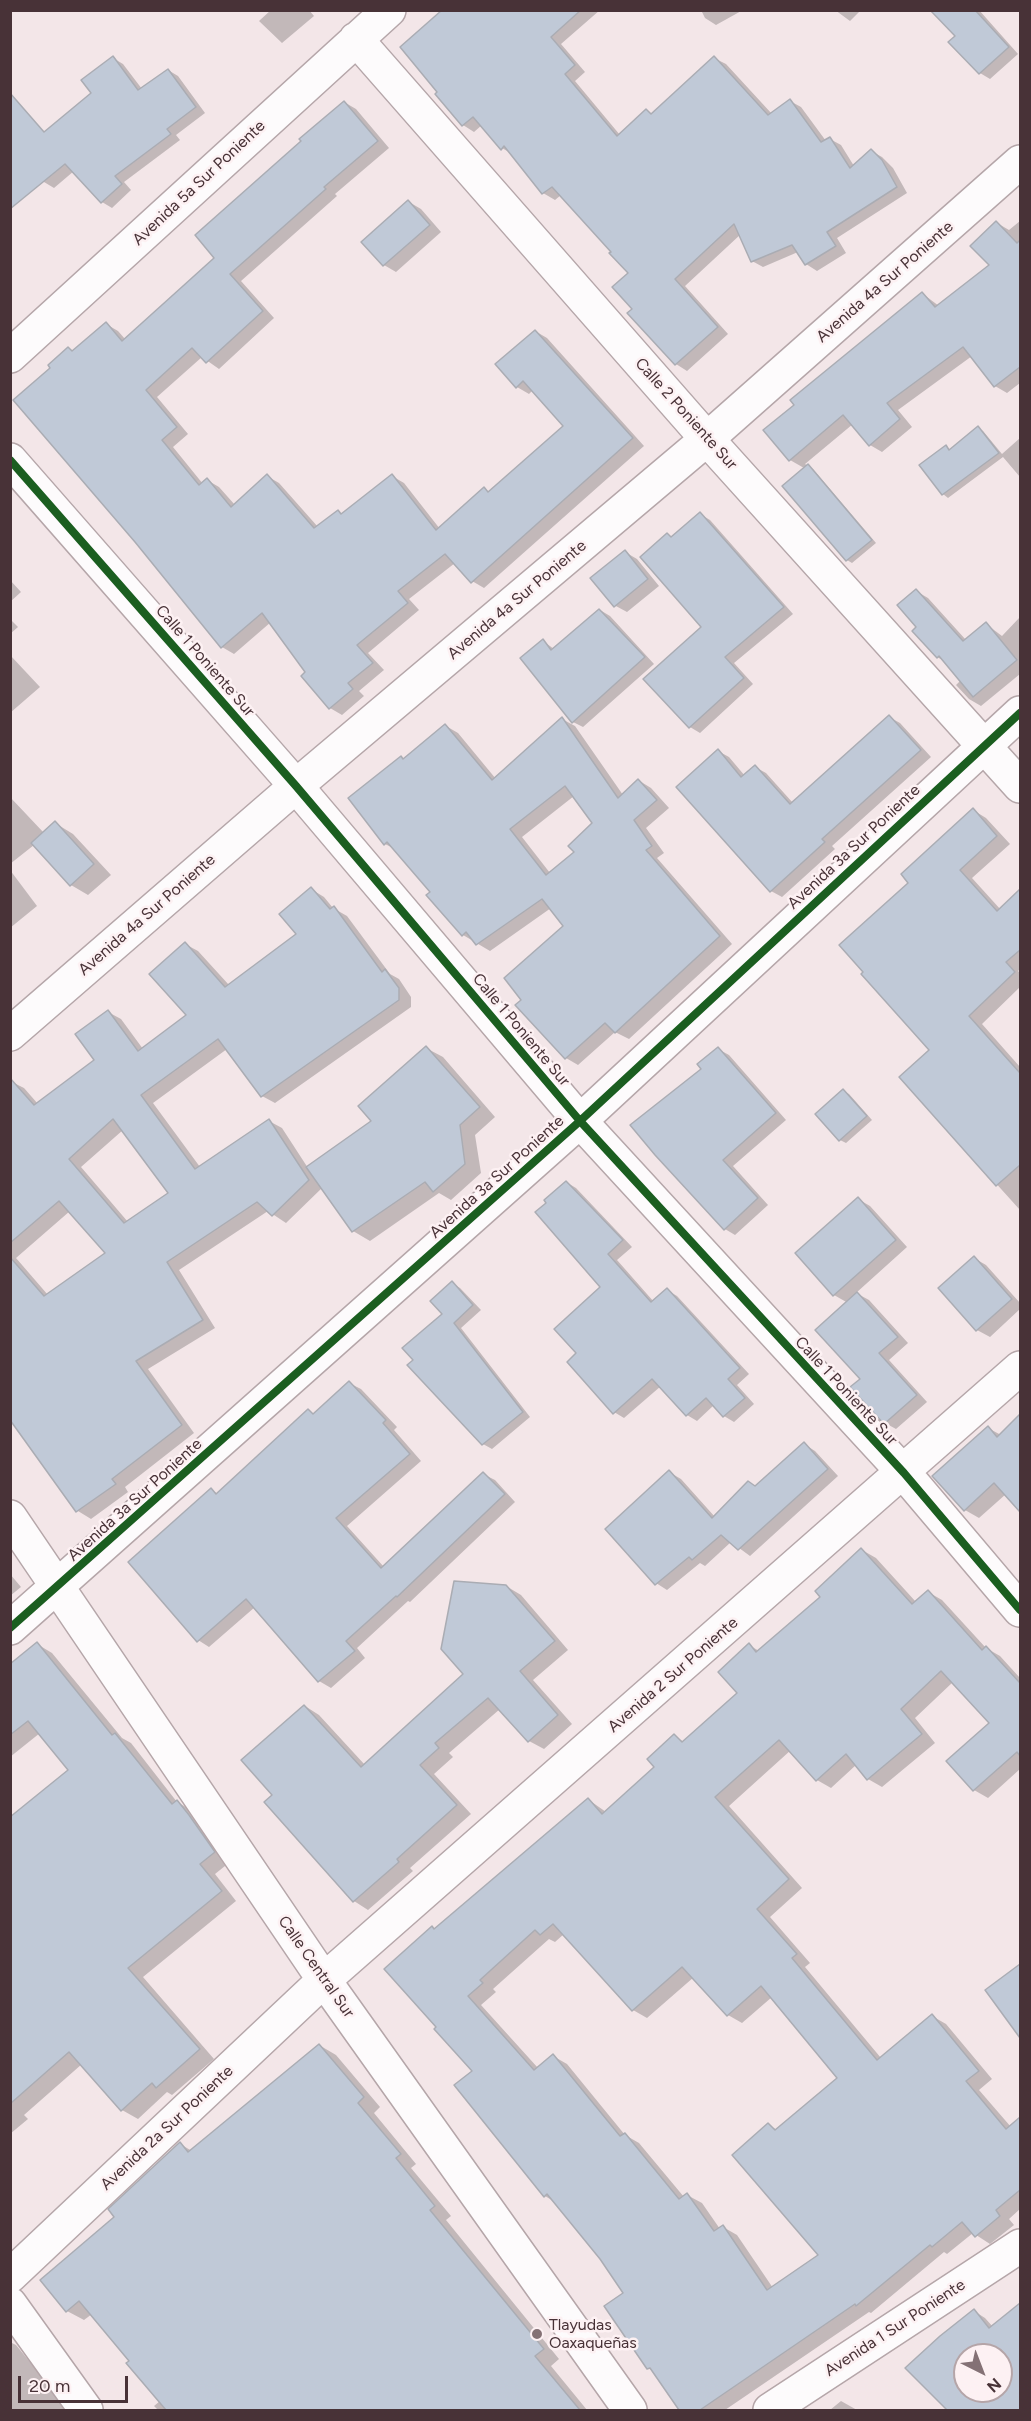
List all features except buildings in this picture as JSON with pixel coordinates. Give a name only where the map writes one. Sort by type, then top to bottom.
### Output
[{"type":"street","name":"Avenida 5a Sur Poniente","points":[[10,356],[389,10]]},
{"type":"street","name":"Calle 2 Poniente Sur","points":[[356,39],[707,439],[985,744],[1020,786]]},
{"type":"street","name":"Avenida 4a Sur Poniente","points":[[10,1034],[296,786],[707,439],[1020,162]]},
{"type":"street","name":"Calle 1 Poniente Sur","points":[[10,460],[296,786],[580,1121],[903,1473],[1020,1610]]},
{"type":"street","name":"Avenida 3a Sur Poniente","points":[[10,1628],[580,1121],[1020,713]]},
{"type":"street","name":"Avenida 2 Sur Poniente","points":[[324,1980],[1020,1368]]},
{"type":"street","name":"Calle Central Sur","points":[[10,1517],[324,1980],[630,2410]]},
{"type":"street","name":"Avenida 2a Sur Poniente","points":[[10,2276],[324,1980]]},
{"type":"street","name":"Avenida 1 Sur Poniente","points":[[770,2410],[1020,2246]]},
{"type":"street","points":[[10,2304],[86,2410]]},
{"type":"cycle path","points":[[10,460],[296,786],[580,1121],[904,1473],[1020,1610]]},
{"type":"cycle path","points":[[10,1628],[580,1121],[1020,713]]},
{"type":"place","name":"Tlayudas Oaxaqueñas","points":[[537,2334]]}]
